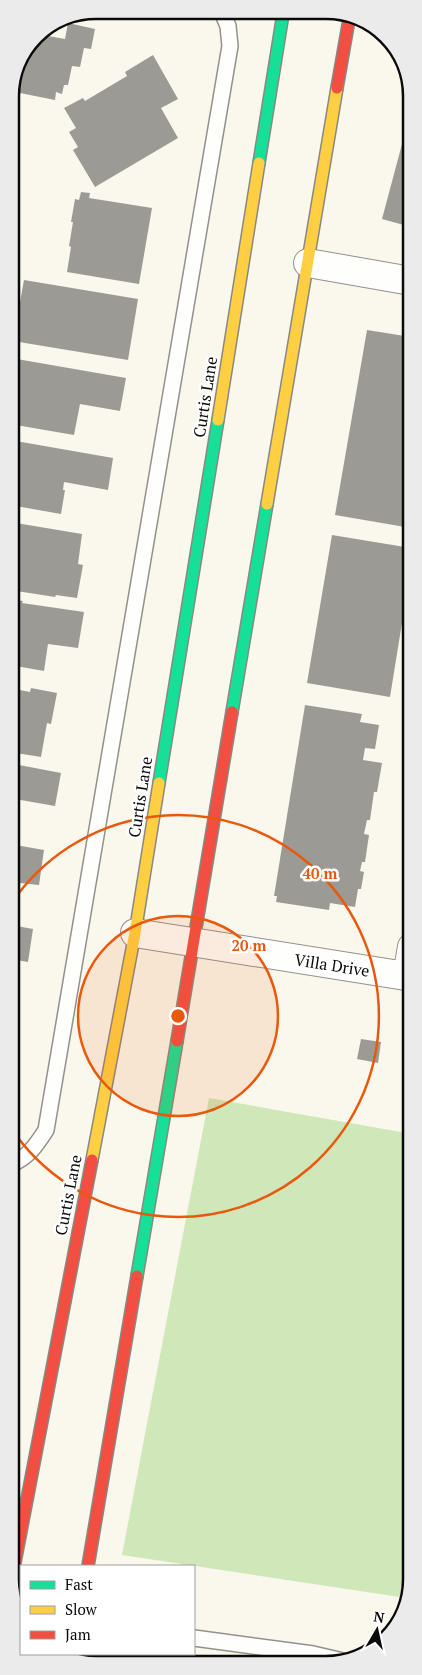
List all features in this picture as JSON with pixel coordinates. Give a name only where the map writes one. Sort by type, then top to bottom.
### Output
[{"type":"street","name":"Curtis Lane","points":[[19,1541],[135,933],[282,19]]},
{"type":"street","points":[[88,1565],[349,22]]},
{"type":"street","points":[[308,264],[403,280]]},
{"type":"street","name":"Villa Drive","points":[[135,933],[403,976]]},
{"type":"lane","points":[[19,1160],[34,1149],[46,1130],[230,46],[228,26],[225,19]]},
{"type":"lane","points":[[195,1638],[322,1656]]},
{"type":"green space","points":[[209,1098],[403,1132],[403,1584],[401,1597],[122,1555]]},
{"type":"building","points":[[70,23],[95,29],[91,49],[84,48],[80,67],[72,66],[68,85],[64,85],[62,94],[56,92],[55,100],[19,93],[21,76],[35,49],[48,36],[65,39],[68,24]]},
{"type":"building","points":[[153,55],[178,99],[161,108],[178,138],[95,187],[73,150],[78,147],[69,132],[76,128],[64,108],[83,98],[85,101],[127,76],[125,72]]},
{"type":"building","points":[[402,144],[403,225],[382,219]]},
{"type":"building","points":[[81,192],[90,193],[89,198],[152,208],[139,284],[67,272],[75,199],[79,200]]},
{"type":"building","points":[[24,280],[138,299],[128,360],[19,342],[19,308]]},
{"type":"building","points":[[367,330],[403,336],[403,527],[335,515]]},
{"type":"building","points":[[19,359],[126,378],[120,411],[80,404],[74,435],[19,426]]},
{"type":"building","points":[[19,442],[113,458],[108,490],[64,482],[63,490],[65,490],[61,514],[19,507]]},
{"type":"building","points":[[19,524],[82,534],[78,564],[83,565],[77,598],[56,595],[55,597],[19,591]]},
{"type":"building","points":[[332,535],[403,547],[403,617],[390,697],[307,683]]},
{"type":"building","points":[[19,600],[23,601],[22,603],[84,612],[78,648],[48,644],[44,671],[19,667]]},
{"type":"building","points":[[31,688],[57,693],[51,724],[47,723],[41,757],[19,753],[19,690],[30,692]]},
{"type":"building","points":[[305,705],[362,714],[360,722],[379,725],[375,749],[365,748],[363,760],[382,763],[377,792],[374,792],[370,820],[367,820],[364,834],[369,835],[365,862],[362,862],[360,871],[364,872],[361,889],[358,889],[355,907],[330,903],[329,910],[276,902],[277,896],[274,896]]},
{"type":"building","points":[[19,765],[61,773],[55,806],[19,800]]},
{"type":"building","points":[[19,846],[44,850],[39,885],[19,883]]},
{"type":"building","points":[[19,926],[33,929],[28,962],[19,960]]},
{"type":"building","points":[[361,1039],[381,1042],[378,1063],[357,1059]]},
{"type":"traffic: fast","points":[[259,163],[282,19]]},
{"type":"traffic: fast","points":[[159,783],[218,420]]},
{"type":"traffic: fast","points":[[232,712],[267,504]]},
{"type":"traffic: fast","points":[[137,1276],[177,1041]]},
{"type":"traffic: slow","points":[[267,504],[337,88]]},
{"type":"traffic: slow","points":[[218,420],[259,163]]},
{"type":"traffic: slow","points":[[92,1160],[135,933],[159,783]]},
{"type":"traffic: jam","points":[[337,88],[349,22]]},
{"type":"traffic: jam","points":[[177,1041],[232,712]]},
{"type":"traffic: jam","points":[[19,1541],[92,1160]]},
{"type":"traffic: jam","points":[[88,1565],[137,1276]]}]
